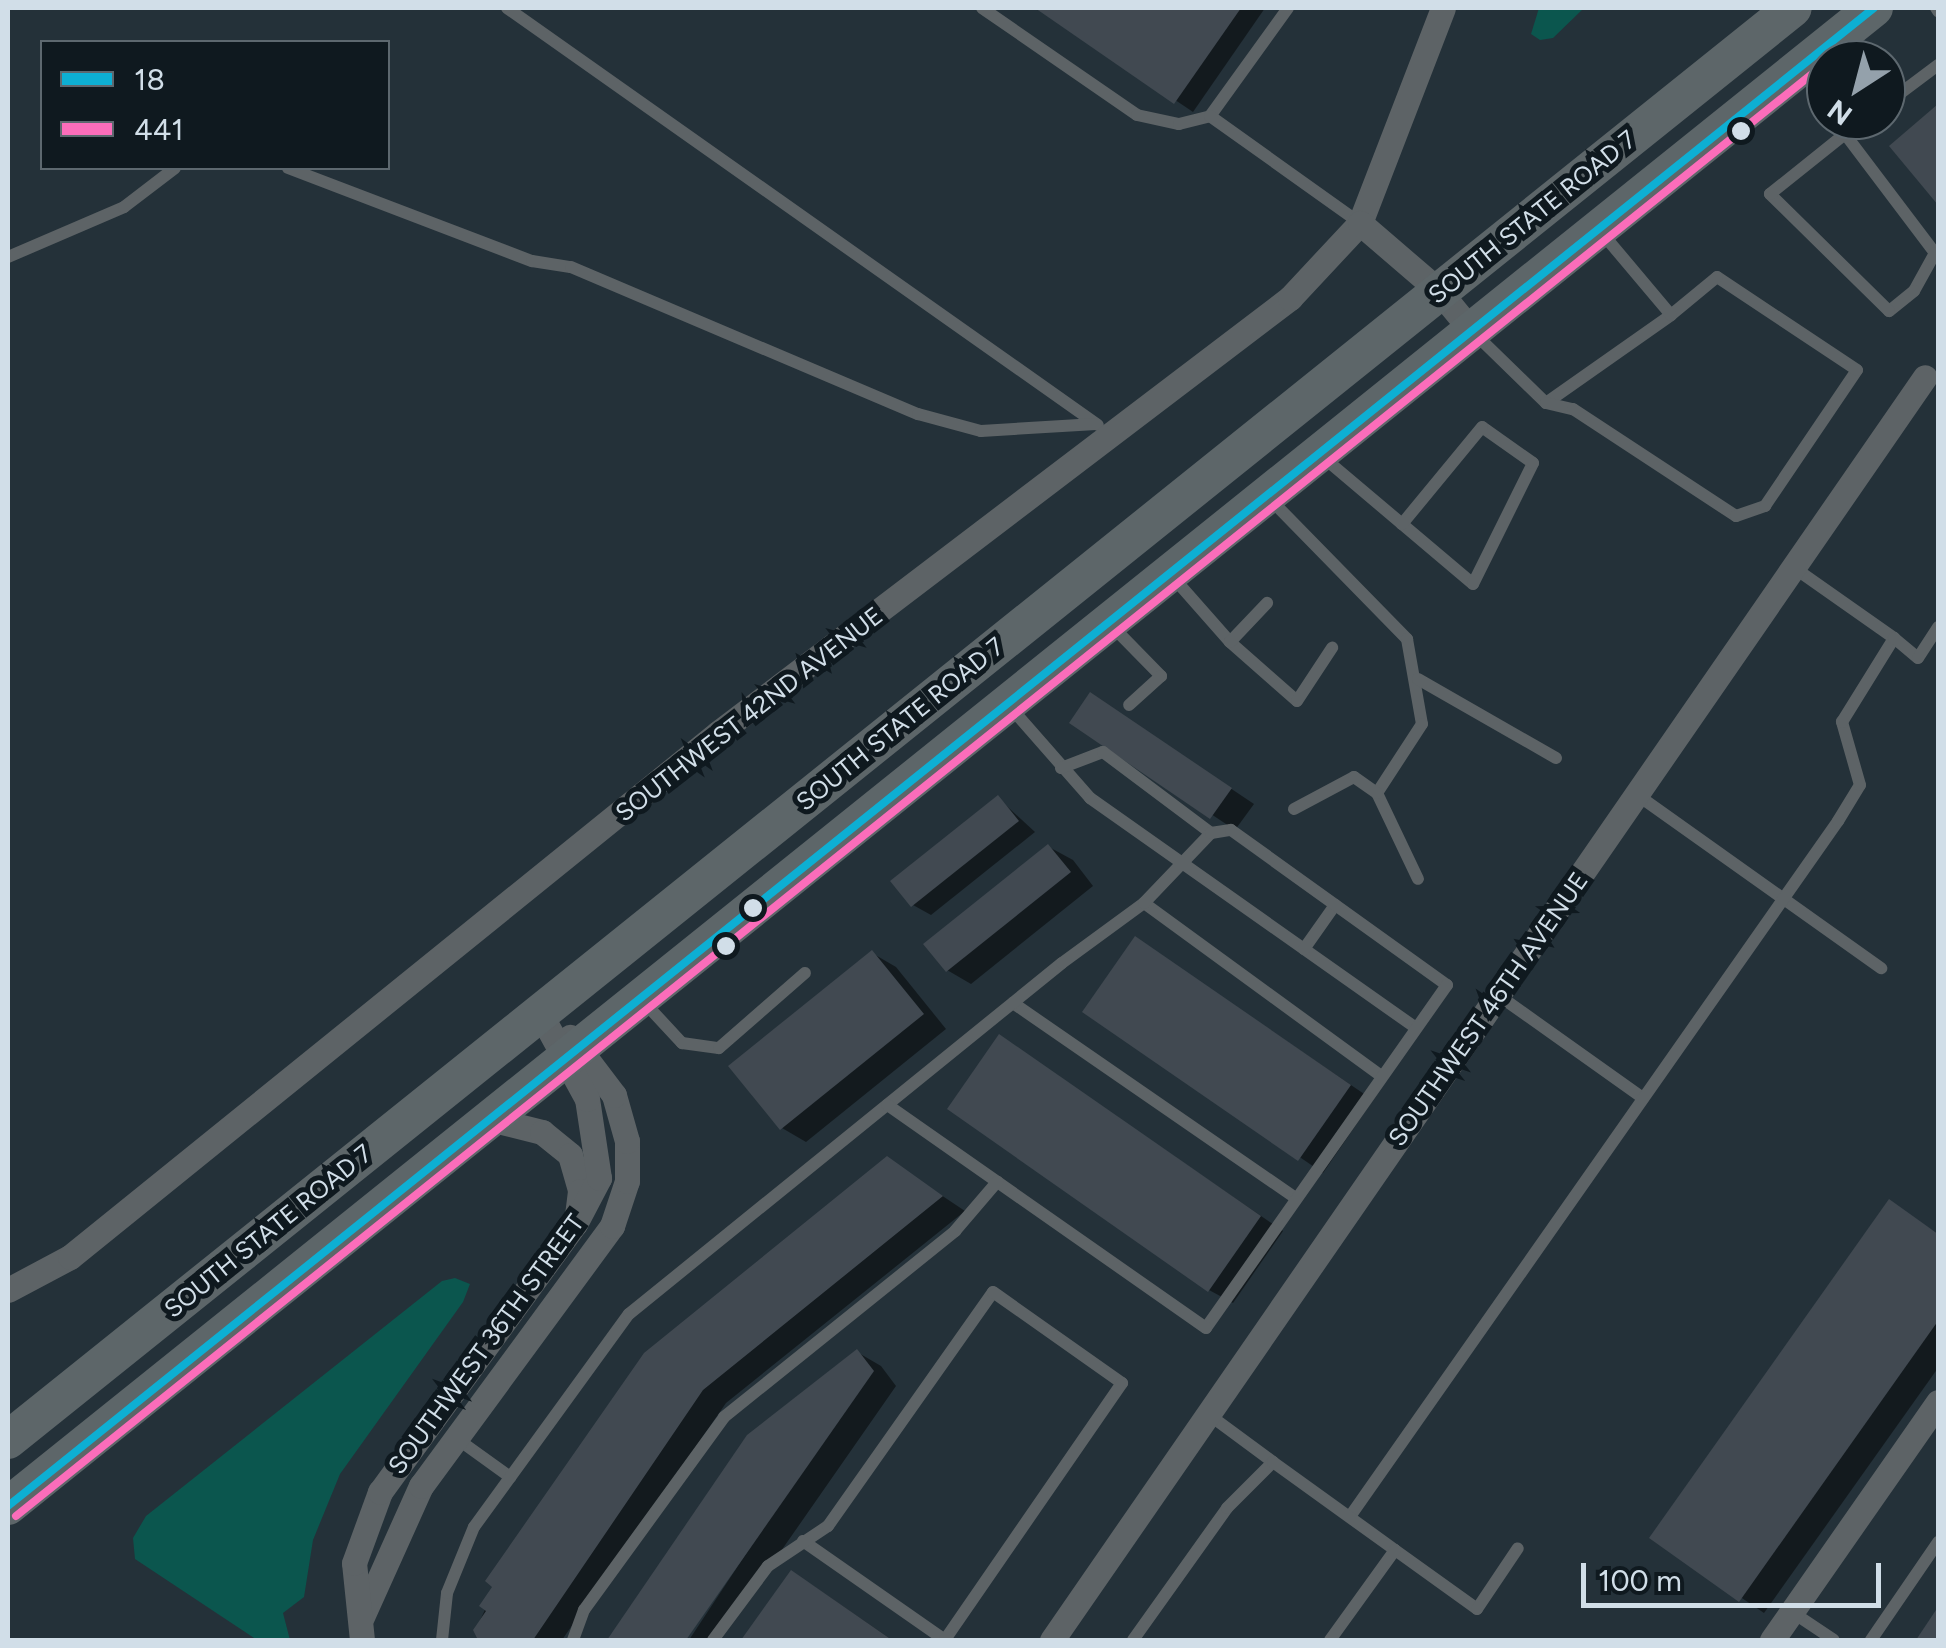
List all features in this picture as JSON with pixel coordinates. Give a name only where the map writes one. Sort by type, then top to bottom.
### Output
[{"type":"main road","name":"SOUTH STATE ROAD 7","points":[[8,1440],[1793,8]]},
{"type":"main road","name":"SOUTH STATE ROAD 7","points":[[8,1506],[1874,8]]},
{"type":"main road","points":[[1007,704],[1007,666],[1034,616]]},
{"type":"street","points":[[1443,8],[1360,223],[1439,291],[1471,330]]},
{"type":"street","name":"SOUTHWEST 42ND AVENUE","points":[[8,1290],[70,1258],[718,733],[1104,429],[1290,298],[1360,223]]},
{"type":"street","name":"SOUTHWEST 46TH AVENUE","points":[[1052,1640],[1793,567],[1932,382]]},
{"type":"street","name":"SOUTHWEST 36TH STREET","points":[[362,1629],[421,1486],[612,1226],[627,1181],[627,1141],[614,1095],[540,1012]]},
{"type":"street","name":"SOUTHWEST 36TH STREET","points":[[362,1629],[354,1563],[364,1526],[403,1454],[592,1197],[600,1155],[573,1052]]},
{"type":"street","points":[[490,1119],[542,1132],[570,1155],[580,1191],[575,1224]]},
{"type":"street","points":[[456,1438],[457,1382]]},
{"type":"street","points":[[1772,1640],[1938,1402]]},
{"type":"lane","points":[[507,8],[1104,429]]},
{"type":"lane","points":[[982,8],[1137,115],[1179,124],[1210,116],[1288,8]]},
{"type":"lane","points":[[1906,89],[1938,65]]},
{"type":"lane","points":[[1210,116],[1360,223]]},
{"type":"lane","points":[[1845,134],[1935,253],[1914,291],[1889,311],[1770,194],[1845,134]]},
{"type":"lane","points":[[8,258],[124,207],[172,170]]},
{"type":"lane","points":[[293,170],[532,261],[571,267],[918,414],[981,431],[1104,429]]},
{"type":"lane","points":[[1598,229],[1671,315]]},
{"type":"lane","points":[[1471,330],[1546,402],[1573,409],[1736,516],[1766,506],[1856,370],[1717,277],[1671,315],[1546,402]]},
{"type":"lane","points":[[1318,453],[1402,524],[1473,584],[1533,463],[1482,426],[1402,524]]},
{"type":"lane","points":[[1266,495],[1406,639],[1418,679],[1422,724],[1377,793]]},
{"type":"lane","points":[[1793,567],[1918,658],[1938,628]]},
{"type":"lane","points":[[1169,573],[1230,642],[1297,701],[1332,648]]},
{"type":"lane","points":[[1230,642],[1268,603]]},
{"type":"lane","points":[[1108,622],[1161,676],[1129,705]]},
{"type":"lane","points":[[1351,1515],[1860,785],[1842,722],[1894,638]]},
{"type":"lane","points":[[1418,679],[1556,758]]},
{"type":"lane","points":[[1007,704],[1090,798],[1415,1027]]},
{"type":"lane","points":[[1061,768],[1103,752],[1211,833]]},
{"type":"lane","points":[[1294,808],[1354,777],[1377,793],[1418,879]]},
{"type":"lane","points":[[1636,794],[1881,968]]},
{"type":"lane","points":[[442,1640],[456,1563],[510,1476],[629,1314],[887,1105],[1013,1003],[1144,903],[1211,833],[1231,830],[1446,985],[1206,1328],[887,1105]]},
{"type":"lane","points":[[1144,903],[1381,1076]]},
{"type":"lane","points":[[1304,949],[1335,905]]},
{"type":"lane","points":[[640,998],[682,1043],[719,1048],[805,973]]},
{"type":"lane","points":[[1498,995],[1643,1098]]},
{"type":"lane","points":[[1013,1003],[1296,1198]]},
{"type":"lane","points":[[573,1640],[584,1610],[724,1417],[954,1231],[997,1182]]},
{"type":"lane","points":[[713,1640],[768,1566],[803,1541],[828,1526],[992,1292],[1122,1383],[945,1640],[803,1541]]},
{"type":"lane","points":[[1208,1414],[1477,1609],[1518,1548]]},
{"type":"lane","points":[[456,1438],[510,1476]]},
{"type":"lane","points":[[1133,1640],[1227,1508],[1273,1462]]},
{"type":"lane","points":[[1871,1640],[1938,1542]]},
{"type":"lane","points":[[1330,1640],[1395,1550]]},
{"type":"lane","points":[[1792,1612],[1834,1640]]},
{"type":"shaded area","points":[[1539,8],[1584,8],[1553,38],[1540,40],[1531,34]]},
{"type":"shaded area","points":[[455,1278],[470,1284],[463,1302],[340,1474],[313,1540],[304,1597],[283,1613],[290,1640],[257,1640],[135,1559],[133,1538],[146,1516],[442,1281]]},
{"type":"building","points":[[1035,8],[1241,8],[1174,104]]},
{"type":"building","points":[[1938,104],[1938,205],[1889,146],[1896,140],[1906,140],[1906,131]]},
{"type":"building","points":[[1090,692],[1232,788],[1210,819],[1069,723]]},
{"type":"building","points":[[998,795],[1019,821],[911,907],[890,881]]},
{"type":"building","points":[[1048,844],[1071,872],[946,972],[923,944]]},
{"type":"building","points":[[1135,936],[1351,1085],[1298,1161],[1082,1012]]},
{"type":"building","points":[[872,950],[924,1014],[780,1130],[728,1066]]},
{"type":"building","points":[[999,1034],[1261,1216],[1208,1292],[947,1109]]},
{"type":"building","points":[[887,1156],[943,1196],[703,1390],[533,1640],[478,1640],[473,1630],[486,1611],[479,1606],[492,1587],[485,1581],[644,1353]]},
{"type":"building","points":[[1889,1199],[1938,1234],[1938,1321],[1739,1602],[1649,1538]]},
{"type":"building","points":[[857,1349],[874,1371],[686,1640],[607,1640],[747,1435]]},
{"type":"building","points":[[791,1570],[892,1640],[741,1640]]},
{"type":"building","points":[[1938,1607],[1938,1640],[1916,1640]]},
{"type":"transit line","name":"18","points":[[8,1506],[1874,8]]},
{"type":"transit line","name":"441","points":[[16,1516],[1806,79]]}]
